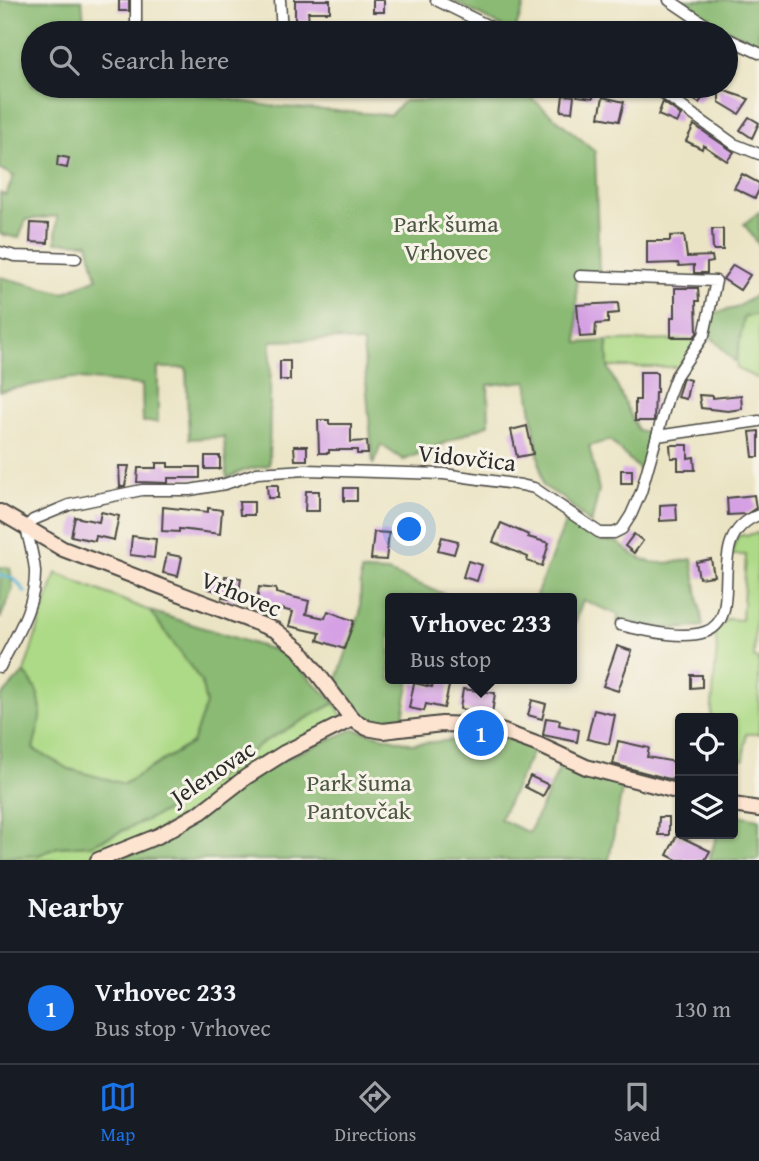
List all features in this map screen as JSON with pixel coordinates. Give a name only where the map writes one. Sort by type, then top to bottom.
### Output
[{"type":"street","points":[[136,0],[136,21]]},
{"type":"street","points":[[280,0],[281,21]]},
{"type":"street","points":[[436,0],[479,21]]},
{"type":"street","points":[[669,0],[700,21]]},
{"type":"street","points":[[738,43],[759,53]]},
{"type":"street","points":[[670,98],[734,144],[759,154]]},
{"type":"street","points":[[0,252],[15,256],[76,258]]},
{"type":"street","name":"Vidovčica","points":[[26,528],[33,520],[69,505],[142,489],[190,490],[225,484],[257,473],[306,470],[444,474],[521,485],[534,488],[600,533],[614,533],[622,528],[631,515],[641,492],[676,376],[704,335],[716,281],[580,276]]},
{"type":"street","points":[[657,436],[759,421]]},
{"type":"street","name":"Vrhovec","points":[[0,512],[63,549],[275,630],[299,649],[352,719]]},
{"type":"street","points":[[620,625],[660,633],[696,634],[712,629],[723,615],[731,538],[743,524],[759,516]]},
{"type":"street","points":[[0,667],[29,607],[33,590],[35,569],[26,528]]},
{"type":"street","points":[[352,719],[367,728],[383,731],[442,724],[473,725],[498,730],[586,767],[675,791]]},
{"type":"street","name":"Jelenovac","points":[[99,860],[158,836],[201,811],[284,752],[352,719]]},
{"type":"street","points":[[738,806],[759,809]]},
{"type":"green space","name":"Park šuma Vrhovec","points":[[0,0],[82,0],[84,21],[21,21],[21,98],[224,98],[270,106],[390,115],[404,101],[531,98],[595,151],[599,273],[576,272],[578,343],[607,341],[608,367],[638,431],[654,433],[642,472],[610,440],[589,446],[599,490],[591,524],[563,498],[543,486],[527,381],[488,385],[489,424],[404,460],[381,445],[373,465],[363,344],[339,339],[271,341],[269,465],[245,470],[227,478],[224,437],[189,439],[186,368],[158,368],[158,422],[143,422],[142,385],[70,378],[0,391],[0,277],[64,293],[97,278],[88,243],[56,242],[57,216],[26,220],[19,238],[0,234],[0,193],[6,195],[14,176],[0,169]]},
{"type":"green space","points":[[451,0],[526,0],[518,21],[491,21]]},
{"type":"green space","points":[[682,0],[759,0],[759,46],[738,34],[738,21],[711,21]]},
{"type":"green space","points":[[759,212],[759,245],[744,224]]},
{"type":"green space","points":[[759,293],[759,314],[744,317],[736,363],[708,334],[713,313],[736,308]]},
{"type":"green space","points":[[759,314],[759,379],[737,369],[736,363],[744,317]]},
{"type":"green space","points":[[697,340],[679,367],[608,367],[607,341]]},
{"type":"green space","points":[[568,516],[600,541],[617,542],[643,560],[670,563],[692,559],[703,626],[675,629],[617,621],[619,615],[583,600],[577,617],[577,593],[537,593]]},
{"type":"green space","points":[[759,533],[754,658],[759,659],[759,734],[746,734],[744,759],[738,759],[738,713],[711,713],[717,648],[715,632],[727,619],[742,620],[746,555],[731,555],[738,536]]},
{"type":"green space","points":[[0,567],[10,568],[13,588],[0,619]]},
{"type":"green space","points":[[361,571],[388,572],[441,593],[385,593],[385,684],[409,684],[402,722],[368,720],[356,711],[335,685],[360,613]]},
{"type":"green space","points":[[56,573],[150,611],[201,681],[206,704],[192,743],[123,784],[69,769],[33,749],[40,718],[40,700],[24,672]]},
{"type":"green space","name":"Park šuma Pantovčak","points":[[150,611],[283,653],[335,703],[265,741],[213,781],[164,812],[91,845],[58,847],[39,855],[0,858],[0,698],[24,672],[40,700],[40,718],[33,749],[69,769],[124,784],[192,743],[206,704],[201,681]]},
{"type":"green space","points":[[335,703],[342,717],[210,801],[131,845],[76,860],[0,860],[27,854],[39,855],[58,847],[91,845],[164,812],[213,781],[265,741]]},
{"type":"green space","name":"Park šuma Pantovčak","points":[[354,729],[412,744],[498,736],[535,747],[500,819],[529,833],[562,763],[588,774],[588,778],[591,774],[623,784],[609,860],[106,860],[128,855],[174,837],[284,759]]},
{"type":"green space","points":[[738,815],[759,819],[759,860],[709,860],[715,839],[738,839]]},
{"type":"building","points":[[119,0],[129,0],[129,11],[119,11]]},
{"type":"building","points":[[295,0],[330,0],[330,12],[308,12],[309,21],[295,21]]},
{"type":"building","points":[[373,0],[384,0],[384,12],[373,12]]},
{"type":"building","points":[[738,95],[749,99],[739,114],[719,102],[719,98],[738,98]]},
{"type":"building","points":[[563,98],[574,98],[572,112],[561,111]]},
{"type":"building","points":[[603,98],[624,102],[619,121],[599,117]]},
{"type":"building","points":[[663,102],[681,115],[677,123],[658,115]]},
{"type":"building","points":[[749,117],[759,123],[752,138],[740,130]]},
{"type":"building","points":[[694,125],[734,152],[727,161],[703,145],[702,149],[686,141]]},
{"type":"building","points":[[58,156],[69,158],[67,168],[57,166]]},
{"type":"building","points":[[742,174],[759,183],[755,198],[734,188]]},
{"type":"building","points":[[31,223],[49,224],[48,243],[30,242]]},
{"type":"building","points":[[712,229],[723,229],[723,250],[713,250]]},
{"type":"building","points":[[684,235],[687,257],[712,256],[713,262],[707,263],[707,273],[694,273],[694,265],[647,264],[647,241],[670,241],[670,236]]},
{"type":"building","points":[[733,265],[750,275],[740,290],[723,279]]},
{"type":"building","points":[[675,288],[698,288],[697,333],[694,337],[671,337],[671,317],[675,317]]},
{"type":"building","points":[[618,303],[619,313],[608,314],[608,323],[596,324],[595,336],[580,337],[577,305]]},
{"type":"building","points":[[280,361],[290,361],[290,380],[280,380]]},
{"type":"building","points":[[640,372],[657,372],[654,421],[635,421],[635,400],[640,400]]},
{"type":"building","points":[[683,378],[690,380],[686,399],[677,397]]},
{"type":"building","points":[[699,395],[713,398],[741,395],[742,409],[728,411],[701,408]]},
{"type":"building","points":[[318,420],[329,420],[329,424],[351,424],[351,442],[367,441],[368,454],[357,454],[357,450],[329,450],[329,453],[319,453]]},
{"type":"building","points":[[527,426],[533,454],[517,457],[511,430]]},
{"type":"building","points":[[759,431],[759,457],[753,457],[750,432]]},
{"type":"building","points":[[670,445],[688,445],[688,458],[694,457],[695,470],[678,470],[678,458],[671,458]]},
{"type":"building","points":[[294,446],[307,446],[307,460],[295,460]]},
{"type":"building","points":[[205,456],[220,456],[220,469],[205,469]]},
{"type":"building","points":[[156,463],[168,463],[168,467],[200,467],[200,478],[168,478],[168,483],[137,482],[138,468],[156,468]]},
{"type":"building","points":[[119,466],[129,466],[125,486],[120,487]]},
{"type":"building","points":[[621,470],[632,470],[632,483],[621,483]]},
{"type":"building","points":[[267,485],[278,485],[278,498],[268,498]]},
{"type":"building","points":[[344,488],[357,488],[357,501],[344,501]]},
{"type":"building","points":[[306,491],[319,491],[319,511],[305,511]]},
{"type":"building","points":[[754,495],[756,508],[747,514],[728,515],[727,498]]},
{"type":"building","points":[[239,502],[254,502],[254,515],[240,515]]},
{"type":"building","points":[[676,504],[677,520],[660,521],[660,505]]},
{"type":"building","points":[[163,507],[208,512],[208,508],[222,510],[220,534],[179,529],[179,532],[162,531]]},
{"type":"building","points":[[101,512],[119,516],[114,540],[96,536],[95,541],[71,536],[75,517],[99,522]]},
{"type":"building","points":[[501,523],[529,535],[528,537],[549,543],[542,566],[527,561],[528,557],[493,542]]},
{"type":"building","points":[[374,532],[389,533],[386,560],[371,559]]},
{"type":"building","points":[[634,534],[643,541],[634,553],[625,546]]},
{"type":"building","points":[[132,536],[156,539],[154,558],[130,555]]},
{"type":"building","points":[[442,537],[458,541],[454,554],[438,550]]},
{"type":"building","points":[[167,554],[182,557],[178,576],[163,573]]},
{"type":"building","points":[[711,559],[714,576],[699,578],[696,562]]},
{"type":"building","points":[[468,561],[482,565],[477,581],[463,577]]},
{"type":"building","points":[[225,576],[241,578],[238,600],[222,598],[223,593],[206,588],[208,579],[224,583]]},
{"type":"building","points":[[259,587],[276,589],[276,593],[309,601],[306,614],[325,618],[328,611],[354,621],[344,649],[318,640],[320,633],[289,626],[293,612],[274,607],[274,610],[256,608]]},
{"type":"building","points":[[617,646],[632,651],[618,691],[603,686]]},
{"type":"building","points":[[691,675],[702,675],[702,687],[691,688]]},
{"type":"building","points":[[414,684],[432,687],[433,684],[450,684],[444,708],[426,704],[424,711],[409,708]]},
{"type":"building","points":[[463,689],[495,693],[492,714],[460,709]]},
{"type":"building","points":[[532,700],[546,704],[542,719],[528,715]]},
{"type":"building","points":[[594,710],[615,715],[609,744],[587,739]]},
{"type":"building","points":[[546,718],[560,720],[559,725],[579,730],[577,742],[543,735]]},
{"type":"building","points":[[618,741],[649,748],[647,757],[675,762],[675,768],[673,780],[613,764]]},
{"type":"building","points":[[530,776],[549,785],[543,796],[525,787]]},
{"type":"building","points":[[659,817],[669,817],[669,835],[658,835]]},
{"type":"building","points":[[675,839],[685,839],[710,851],[705,860],[677,860],[667,855]]},
{"type":"waterway","points":[[0,575],[15,579],[25,592]]},
{"type":"place","name":"Vrhovec 233","points":[[481,733]]}]
